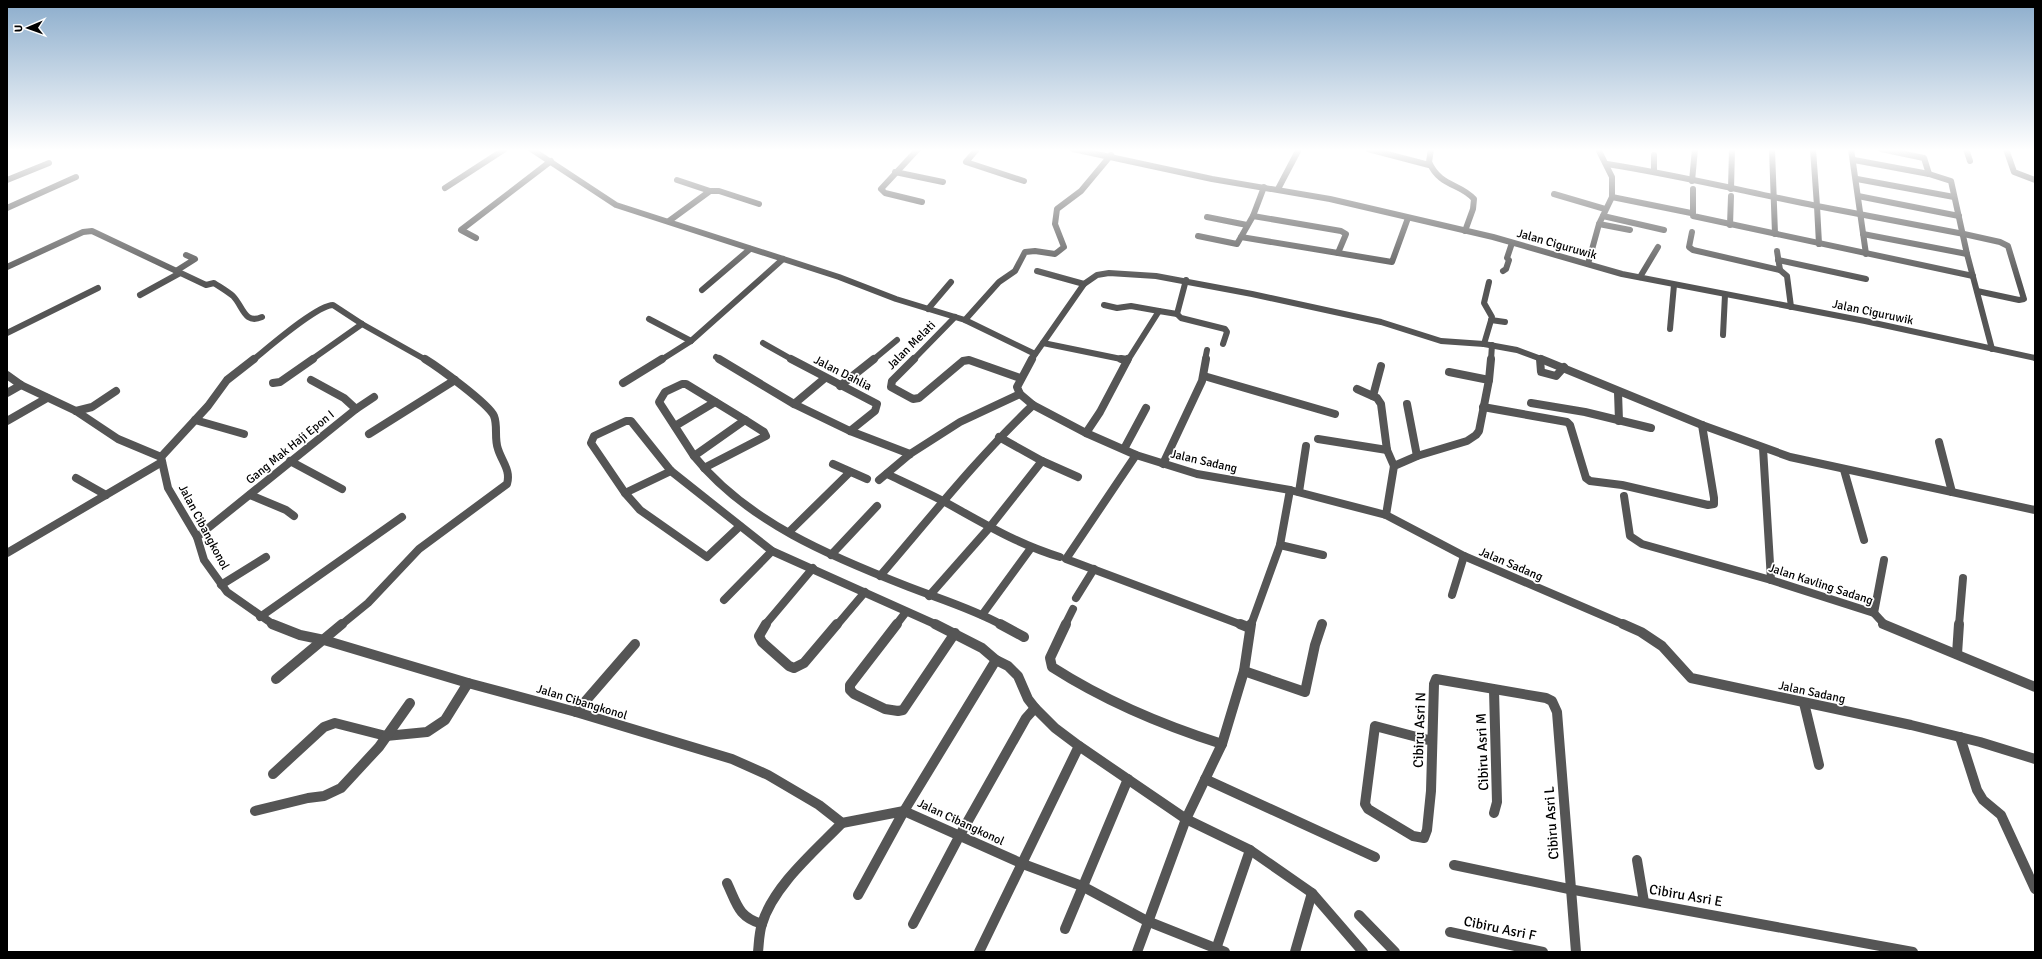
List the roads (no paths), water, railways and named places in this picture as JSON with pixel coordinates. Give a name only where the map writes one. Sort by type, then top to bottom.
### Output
[{"type":"street","points":[[7,208],[40,194]]},
{"type":"street","points":[[476,238],[461,230],[508,194]]},
{"type":"street","points":[[598,194],[610,202],[928,309],[965,320],[1035,354]]},
{"type":"street","points":[[669,221],[705,194]]},
{"type":"street","points":[[727,194],[759,204]]},
{"type":"street","points":[[892,194],[922,202]]},
{"type":"street","points":[[965,320],[999,282],[1015,271],[1021,258],[1027,250],[1048,254],[1061,251],[1064,247],[1054,226],[1055,214],[1057,209],[1077,194]]},
{"type":"street","points":[[1198,236],[1236,245],[1253,216],[1261,194]]},
{"type":"street","name":"Jalan Ciguruwik","points":[[1299,194],[1465,231],[1640,277],[2035,358]]},
{"type":"street","points":[[1465,231],[1474,209],[1474,198],[1466,194]]},
{"type":"street","points":[[1554,194],[1605,209]]},
{"type":"street","points":[[1588,264],[1599,224],[1612,197],[1612,194]]},
{"type":"street","points":[[1693,194],[1693,216],[1973,276]]},
{"type":"street","points":[[1730,225],[1731,194]]},
{"type":"street","points":[[1739,194],[1775,197],[1964,234],[2000,242],[2008,246],[2024,299],[2019,300],[1977,291]]},
{"type":"street","points":[[1775,194],[1775,234]]},
{"type":"street","points":[[1816,194],[1819,244]]},
{"type":"street","points":[[1937,194],[1954,197]]},
{"type":"street","points":[[1953,194],[1964,234],[1967,254],[1992,349]]},
{"type":"street","points":[[1866,254],[1858,196],[1959,216]]},
{"type":"street","points":[[1612,197],[1691,213]]},
{"type":"street","points":[[1253,216],[1345,232],[1346,234],[1338,253]]},
{"type":"street","points":[[1603,216],[1664,230]]},
{"type":"street","points":[[1206,217],[1247,225]]},
{"type":"street","points":[[1241,237],[1392,262],[1408,218]]},
{"type":"street","points":[[1599,224],[1630,230]]},
{"type":"street","points":[[7,267],[88,230],[206,285],[214,283],[232,296],[248,318],[255,320],[262,317]]},
{"type":"street","points":[[1692,232],[1689,247],[1693,250],[1780,270],[1786,275],[1791,307]]},
{"type":"street","points":[[1863,234],[1967,254]]},
{"type":"street","points":[[1503,270],[1506,269],[1507,258],[1512,243]]},
{"type":"street","points":[[1640,277],[1658,247]]},
{"type":"street","points":[[702,290],[750,249]]},
{"type":"street","points":[[1777,250],[1780,270]]},
{"type":"street","points":[[140,295],[178,272],[195,259],[186,255]]},
{"type":"street","points":[[623,383],[691,341],[783,259]]},
{"type":"street","points":[[1778,260],[1866,279]]},
{"type":"street","points":[[1037,271],[1084,284]]},
{"type":"street","points":[[879,480],[910,454],[960,422],[1020,394],[1017,387],[1020,378],[1084,284],[1098,275],[1109,272],[1186,280],[1381,322],[1441,341],[1488,344],[1540,358],[1618,392],[1763,448],[1844,470],[2035,510]]},
{"type":"street","points":[[1177,314],[1186,280]]},
{"type":"street","points":[[928,309],[951,282]]},
{"type":"street","points":[[1394,466],[1417,456],[1470,440],[1479,431],[1489,380],[1488,344],[1492,314],[1484,303],[1489,282]]},
{"type":"street","points":[[1670,329],[1674,284]]},
{"type":"street","points":[[7,333],[98,288]]},
{"type":"street","points":[[1723,335],[1725,295]]},
{"type":"street","points":[[9,551],[106,495],[161,460],[227,380],[317,310],[332,305],[362,324],[402,345],[443,370],[492,412],[496,418],[497,448],[509,473],[507,484],[419,549],[405,562],[368,603],[276,679]]},
{"type":"street","points":[[1104,305],[1117,308],[1132,306],[1159,310],[1177,314],[1181,318],[1225,329],[1227,332],[1223,344]]},
{"type":"street","points":[[1086,433],[1100,412],[1127,360],[1159,310]]},
{"type":"street","name":"Jalan Melati","points":[[955,317],[892,381],[891,387],[913,399],[918,398],[963,361],[969,360],[1020,378]]},
{"type":"street","points":[[649,318],[691,341]]},
{"type":"street","points":[[1492,320],[1505,322]]},
{"type":"street","points":[[273,383],[280,382],[362,324]]},
{"type":"street","points":[[840,386],[897,340]]},
{"type":"street","name":"Jalan Dahlia","points":[[763,343],[878,406],[876,411],[850,431]]},
{"type":"street","points":[[1043,343],[1127,360]]},
{"type":"street","points":[[1163,464],[1204,376],[1207,350]]},
{"type":"street","points":[[716,357],[794,404],[850,431],[910,454]]},
{"type":"street","points":[[1540,358],[1541,372],[1556,376],[1564,368]]},
{"type":"street","points":[[1373,396],[1381,366]]},
{"type":"street","points":[[1449,372],[1489,380]]},
{"type":"street","points":[[7,375],[21,385],[76,411],[118,439],[161,460]]},
{"type":"street","points":[[1204,376],[1335,414]]},
{"type":"street","points":[[794,404],[825,378]]},
{"type":"street","name":"Gang Mak Haji Epon I","points":[[197,537],[356,408],[344,398],[311,380]]},
{"type":"street","points":[[369,434],[455,380]]},
{"type":"street","points":[[704,468],[766,436],[764,432],[686,384],[678,384],[663,394],[659,399],[659,402],[694,456],[704,468],[736,497],[789,532],[831,555],[929,596],[982,615],[1024,637]]},
{"type":"street","points":[[7,393],[21,385]]},
{"type":"street","points":[[1357,388],[1380,401],[1382,406],[1386,450],[1394,466],[1386,515]]},
{"type":"street","points":[[76,411],[92,407],[116,391]]},
{"type":"street","points":[[1618,392],[1618,421]]},
{"type":"street","name":"Jalan Sadang","points":[[1020,394],[1033,405],[1086,433],[1136,455],[1163,464],[1197,474],[1294,491],[1386,515],[1464,556],[1641,632],[1662,646],[1691,678],[1960,737],[2035,759]]},
{"type":"street","points":[[356,408],[374,397]]},
{"type":"street","points":[[7,421],[47,398]]},
{"type":"street","points":[[675,426],[715,402]]},
{"type":"street","points":[[1531,403],[1585,412],[1651,428]]},
{"type":"street","points":[[1407,404],[1417,456]]},
{"type":"street","points":[[880,576],[944,502],[972,466],[999,437],[1033,405]]},
{"type":"street","points":[[1483,406],[1567,422],[1570,425],[1586,478],[1590,481],[1622,485],[1708,504],[1714,504],[1702,425]]},
{"type":"street","points":[[1124,449],[1146,408]]},
{"type":"street","points":[[195,420],[244,434]]},
{"type":"street","points":[[694,456],[745,420]]},
{"type":"street","points":[[740,526],[707,557],[640,510],[625,493],[591,442],[594,436],[619,423],[631,421],[671,471],[698,494],[728,515],[772,551],[813,568],[906,612],[955,633],[982,648],[996,660],[1008,666],[1018,676],[1028,699],[1055,728],[1186,820],[1250,850],[1312,893],[1363,952]]},
{"type":"street","points":[[999,437],[1042,461],[1078,477]]},
{"type":"street","points":[[1318,439],[1386,450]]},
{"type":"street","points":[[1939,442],[1952,492]]},
{"type":"street","points":[[1137,952],[1147,921],[1186,820],[1222,744],[1244,671],[1250,628],[1280,545],[1306,446]]},
{"type":"street","points":[[1763,448],[1771,580]]},
{"type":"street","points":[[1136,455],[1066,559],[1250,628]]},
{"type":"street","name":"Jalan Cibangkonol","points":[[161,460],[168,488],[197,537],[204,560],[221,585],[227,592],[260,617],[282,629],[468,683],[576,712],[739,762],[768,775],[819,805],[842,823],[904,811],[960,835],[980,846],[1082,886],[1147,921],[1219,951]]},
{"type":"street","points":[[290,461],[342,489]]},
{"type":"street","points":[[929,596],[989,528],[1042,461]]},
{"type":"street","points":[[832,464],[867,479]]},
{"type":"street","points":[[1844,470],[1864,540]]},
{"type":"street","points":[[625,493],[671,471]]},
{"type":"street","points":[[789,532],[850,472]]},
{"type":"street","points":[[887,474],[944,502],[989,528],[1031,548],[1060,557]]},
{"type":"street","points":[[76,478],[106,495]]},
{"type":"street","points":[[250,495],[286,510],[294,516]]},
{"type":"street","name":"Jalan Kavling Sadang","points":[[1624,496],[1630,536],[1634,540],[1688,558],[1771,580],[1874,613],[1883,624],[2035,687]]},
{"type":"street","points":[[831,555],[877,506]]},
{"type":"street","points":[[260,617],[402,516]]},
{"type":"street","points":[[1280,545],[1323,556]]},
{"type":"street","points":[[982,615],[1031,548]]},
{"type":"street","points":[[724,600],[772,551]]},
{"type":"street","points":[[1452,595],[1464,556]]},
{"type":"street","points":[[221,585],[266,557]]},
{"type":"street","points":[[1874,613],[1884,560]]},
{"type":"street","points":[[813,568],[762,630],[759,636],[762,642],[789,666],[794,668],[804,663],[865,592]]},
{"type":"street","points":[[1076,598],[1094,569]]},
{"type":"street","points":[[1957,654],[1963,578]]},
{"type":"street","points":[[1073,609],[1050,658],[1052,667],[1123,708],[1177,731],[1222,744]]},
{"type":"street","points":[[906,612],[850,685],[850,690],[854,694],[888,710],[896,712],[903,710],[955,633]]},
{"type":"street","points":[[1244,671],[1305,692],[1313,651],[1322,624]]},
{"type":"street","points":[[576,712],[635,644]]},
{"type":"street","points":[[858,895],[904,811],[996,660]]},
{"type":"street","name":"Cibiru Asri N","points":[[1432,741],[1375,726],[1365,804],[1368,809],[1413,836],[1419,838],[1424,838],[1428,832],[1432,741],[1434,684],[1436,680],[1546,698]]},
{"type":"street","points":[[273,774],[324,727],[330,724],[344,724],[365,732],[386,736],[427,732],[437,727],[453,709],[468,683]]},
{"type":"street","name":"Cibiru Asri M","points":[[1494,690],[1497,802],[1494,813]]},
{"type":"street","name":"Cibiru Asri L","points":[[1546,698],[1552,701],[1557,708],[1569,889],[1576,952]]},
{"type":"street","points":[[255,811],[308,798],[324,796],[341,788],[370,758],[410,703]]},
{"type":"street","points":[[1804,703],[1819,765]]},
{"type":"street","points":[[913,924],[960,835],[1026,718],[1035,708]]},
{"type":"street","points":[[1960,737],[1977,790],[1983,800],[2001,816],[2034,883]]},
{"type":"street","points":[[979,952],[1079,746]]},
{"type":"street","points":[[1065,929],[1128,779]]},
{"type":"street","points":[[1205,779],[1375,857]]},
{"type":"street","points":[[758,952],[762,924],[767,912],[781,889],[842,823]]},
{"type":"street","points":[[1219,951],[1250,850]]},
{"type":"street","points":[[1637,860],[1644,902]]},
{"type":"street","name":"Cibiru Asri E","points":[[1454,865],[1569,889],[1908,951]]},
{"type":"street","points":[[727,883],[741,912],[748,920],[762,924]]},
{"type":"street","points":[[1295,952],[1312,893]]},
{"type":"street","points":[[1359,915],[1395,952]]},
{"type":"street","name":"Cibiru Asri F","points":[[1450,932],[1543,952]]}]
